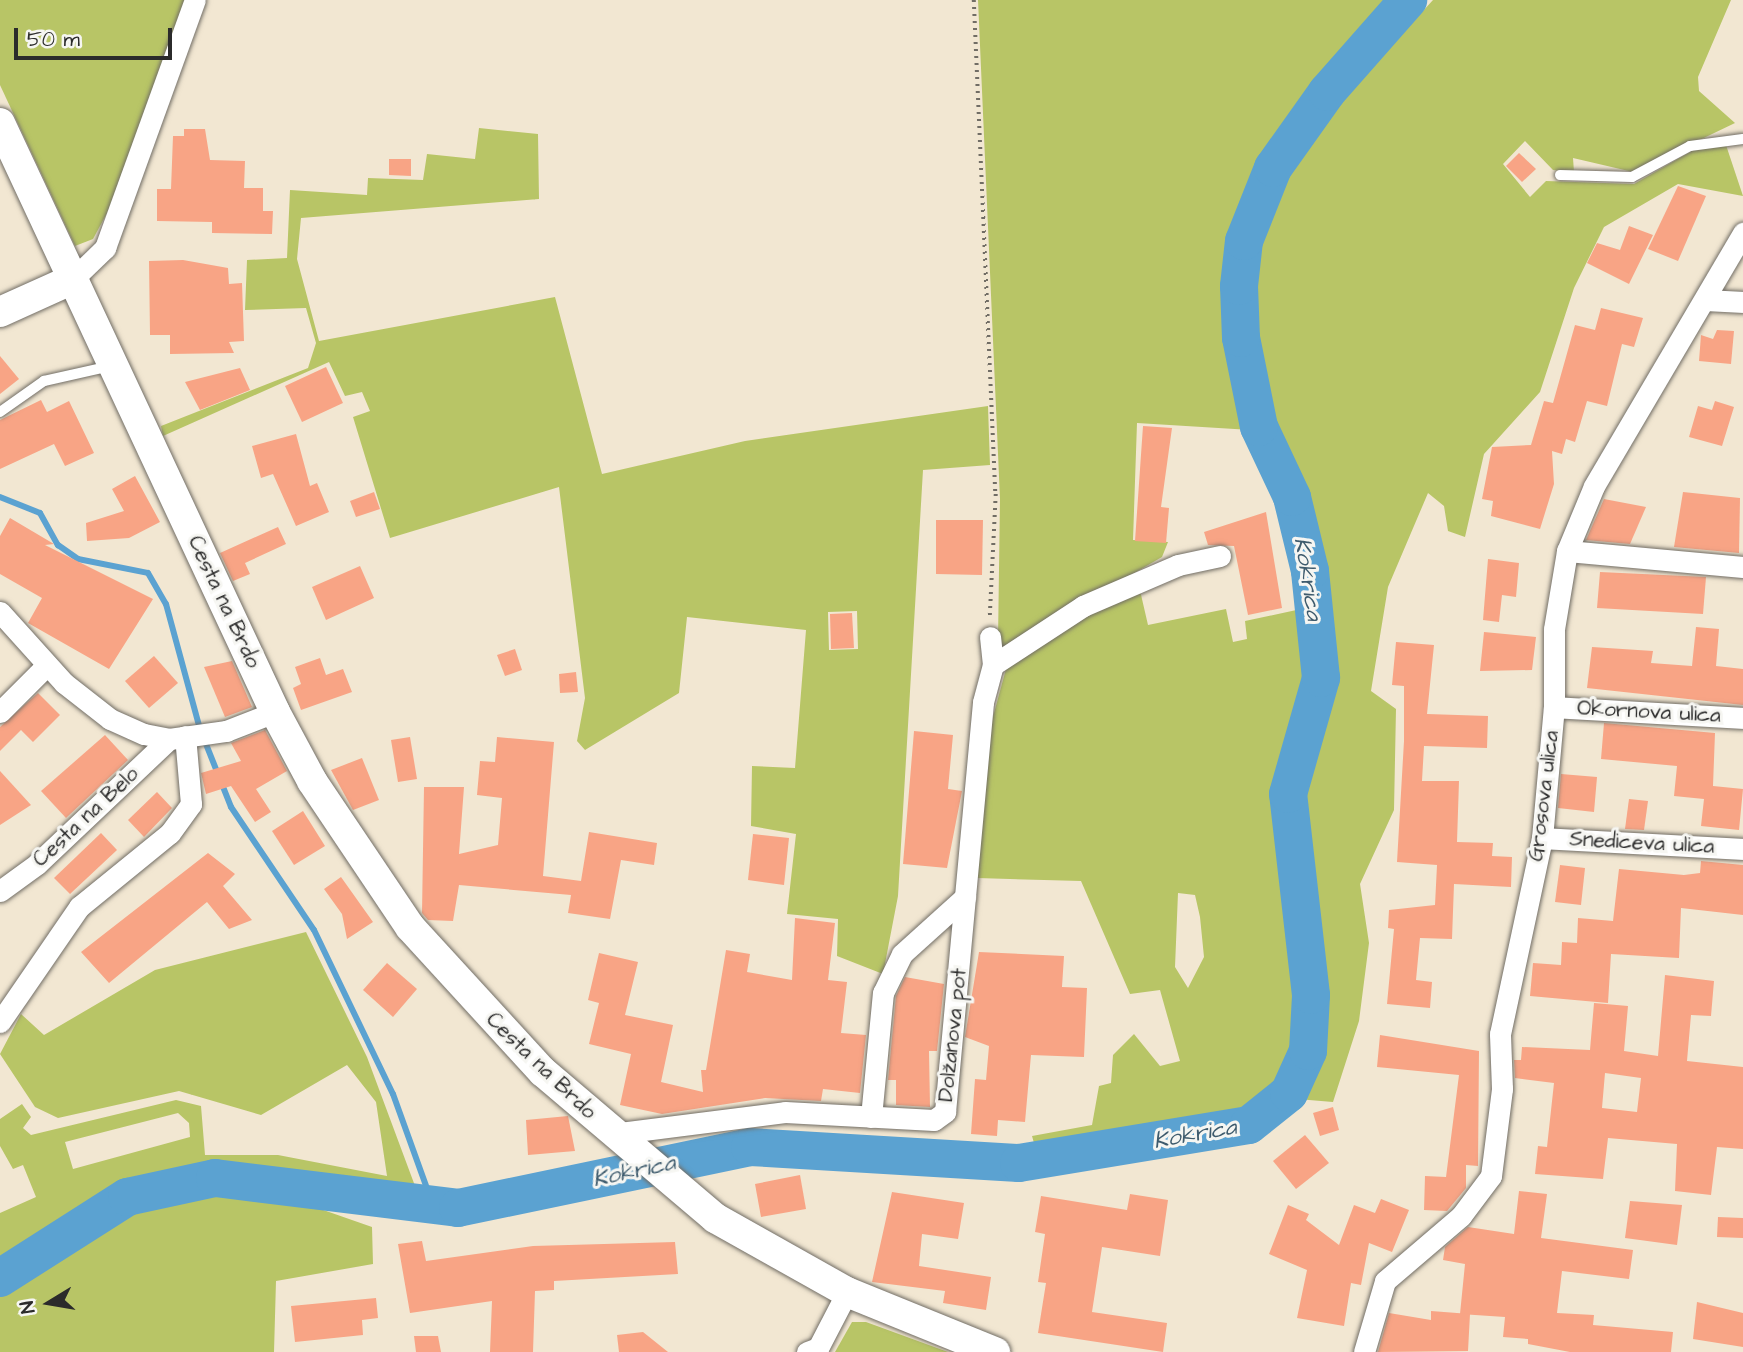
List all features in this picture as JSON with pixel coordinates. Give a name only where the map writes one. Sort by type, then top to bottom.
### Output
[{"type":"street","points":[[0,312],[73,279],[105,248],[195,0]]},
{"type":"street","name":"Cesta na Brdo","points":[[0,122],[275,712],[312,781],[410,927],[508,1037],[612,1133],[684,1193],[750,1239],[847,1292],[890,1313],[995,1352]]},
{"type":"street","name":"Grosova ulica","points":[[1364,1352],[1385,1281],[1461,1216],[1491,1176],[1502,1089],[1500,1034],[1542,838],[1555,707],[1554,629],[1567,551],[1594,486],[1706,300],[1743,233]]},
{"type":"street","points":[[1706,300],[1743,302]]},
{"type":"street","points":[[1567,551],[1743,567]]},
{"type":"street","points":[[993,665],[1083,606],[1178,565],[1220,556]]},
{"type":"street","points":[[0,612],[45,667],[110,719],[177,738],[226,731],[275,712]]},
{"type":"street","name":"Dolžanova pot","points":[[612,1133],[785,1112],[934,1120],[945,1112],[983,702],[993,665],[990,637]]},
{"type":"street","points":[[0,712],[45,667]]},
{"type":"street","name":"Okornova ulica","points":[[1555,707],[1743,718]]},
{"type":"street","points":[[0,1022],[79,908],[170,833],[191,803],[177,738]]},
{"type":"street","name":"Cesta na Belo","points":[[0,891],[37,864],[177,738]]},
{"type":"street","name":"Snediceva ulica","points":[[1542,838],[1743,849]]},
{"type":"street","points":[[871,1117],[883,993],[902,954],[965,897]]},
{"type":"street","points":[[807,1352],[818,1348],[847,1292]]},
{"type":"lane","points":[[1560,176],[1632,177],[1690,146],[1743,139]]},
{"type":"lane","points":[[0,412],[44,381],[114,365]]},
{"type":"path","points":[[974,0],[996,494],[990,637]]},
{"type":"green space","points":[[0,0],[191,0],[114,200],[93,239],[75,246],[0,85]]},
{"type":"green space","points":[[978,0],[1395,0],[1274,146],[1242,211],[1230,283],[1230,339],[1251,430],[1137,423],[1133,540],[1168,542],[1162,557],[1003,649],[998,640],[1000,499]]},
{"type":"green space","points":[[1433,0],[1731,0],[1698,77],[1699,91],[1735,123],[1633,172],[1573,158],[1574,172],[1553,170],[1525,141],[1503,164],[1530,197],[1546,181],[1634,184],[1697,148],[1726,145],[1743,196],[1678,184],[1604,227],[1574,288],[1540,392],[1484,454],[1465,537],[1448,531],[1444,506],[1428,493],[1388,587],[1371,691],[1396,709],[1394,810],[1360,884],[1369,943],[1359,1021],[1333,1102],[1297,1099],[1317,1029],[1318,991],[1296,793],[1330,683],[1329,630],[1308,514],[1261,408],[1247,300],[1249,260],[1261,220],[1299,147]]},
{"type":"green space","points":[[479,128],[538,134],[539,199],[301,218],[297,259],[319,341],[555,297],[602,474],[745,441],[988,406],[990,465],[923,470],[898,896],[883,974],[837,956],[838,919],[787,914],[796,834],[751,826],[752,766],[795,768],[806,630],[687,617],[679,693],[585,750],[577,741],[585,698],[559,487],[390,538],[353,417],[370,411],[362,392],[345,396],[329,362],[163,436],[161,426],[308,368],[316,343],[306,308],[245,310],[247,260],[287,258],[290,190],[367,195],[368,178],[423,180],[427,154],[475,159]],"holes":[[[857,611],[858,649],[829,650],[828,612]]]},
{"type":"green space","points":[[1139,586],[1148,625],[1226,609],[1233,642],[1247,639],[1245,621],[1301,609],[1307,693],[1287,766],[1283,819],[1301,969],[1299,1049],[1290,1074],[1244,1113],[1119,1137],[1034,1143],[1032,1136],[1092,1125],[1099,1086],[1111,1083],[1113,1055],[1134,1034],[1160,1066],[1180,1061],[1160,990],[1130,994],[1081,881],[977,878],[991,724],[1006,669],[1074,616]],"holes":[[[1178,893],[1195,895],[1204,957],[1188,988],[1175,967]]]},
{"type":"green space","points":[[306,932],[367,1057],[418,1194],[238,1172],[147,1181],[93,1204],[0,1267],[0,1213],[36,1197],[23,1165],[13,1169],[0,1146],[0,1119],[22,1104],[31,1117],[23,1128],[31,1135],[176,1100],[201,1106],[205,1155],[278,1155],[387,1176],[376,1102],[347,1065],[261,1115],[179,1091],[58,1118],[35,1107],[0,1054],[21,1014],[44,1035],[155,970]],"holes":[[[178,1113],[189,1123],[190,1137],[73,1169],[65,1142]]]},
{"type":"green space","points":[[217,1188],[266,1190],[372,1227],[373,1264],[276,1281],[274,1352],[0,1352],[0,1290],[75,1234],[137,1204],[173,1192]]},
{"type":"green space","points":[[852,1322],[866,1322],[948,1352],[835,1352]]},
{"type":"building","points":[[184,129],[205,129],[210,160],[245,161],[244,188],[263,188],[263,211],[273,211],[272,234],[212,233],[212,222],[157,221],[157,189],[171,189],[173,136],[184,136]]},
{"type":"building","points":[[1519,153],[1536,169],[1522,182],[1506,166]]},
{"type":"building","points":[[389,159],[411,159],[411,176],[389,175]]},
{"type":"building","points":[[1678,186],[1706,196],[1678,261],[1648,249]]},
{"type":"building","points":[[1629,226],[1653,235],[1629,284],[1587,263],[1597,243],[1620,250]]},
{"type":"building","points":[[183,260],[228,268],[229,284],[242,283],[244,341],[229,342],[234,353],[170,354],[170,335],[150,335],[149,261]]},
{"type":"building","points":[[1601,308],[1643,318],[1634,347],[1622,344],[1607,406],[1587,401],[1575,442],[1566,439],[1562,454],[1552,451],[1554,484],[1540,529],[1491,516],[1493,501],[1482,499],[1492,447],[1531,445],[1544,401],[1553,403],[1575,325],[1595,330]]},
{"type":"building","points":[[1717,330],[1734,331],[1731,364],[1699,361],[1701,335],[1713,339]]},
{"type":"building","points":[[0,356],[19,379],[0,394]]},
{"type":"building","points":[[326,367],[343,403],[302,422],[285,386]]},
{"type":"building","points":[[240,368],[250,390],[200,410],[185,382]]},
{"type":"building","points":[[41,400],[47,412],[69,401],[94,453],[65,466],[54,444],[0,469],[0,420]]},
{"type":"building","points":[[1715,401],[1734,407],[1722,446],[1689,437],[1698,406],[1712,410]]},
{"type":"building","points":[[1143,426],[1172,428],[1161,507],[1169,508],[1166,543],[1135,541]]},
{"type":"building","points":[[296,434],[310,486],[317,483],[329,512],[296,526],[273,474],[261,478],[252,446]]},
{"type":"building","points":[[135,476],[160,522],[129,538],[87,541],[86,523],[124,511],[112,489]]},
{"type":"building","points":[[374,492],[380,509],[356,517],[350,501]]},
{"type":"building","points":[[1683,492],[1740,498],[1739,553],[1674,547]]},
{"type":"building","points":[[1604,499],[1646,507],[1630,544],[1586,540]]},
{"type":"building","points":[[1266,512],[1282,608],[1248,615],[1234,546],[1208,545],[1204,532]]},
{"type":"building","points":[[10,518],[54,544],[45,545],[153,599],[109,669],[28,623],[42,598],[0,574],[0,536]]},
{"type":"building","points":[[936,520],[983,520],[982,575],[936,574]]},
{"type":"building","points":[[278,527],[286,544],[245,563],[250,574],[233,581],[220,553]]},
{"type":"building","points":[[1488,559],[1519,563],[1516,597],[1502,595],[1499,622],[1483,620]]},
{"type":"building","points":[[360,566],[374,598],[326,620],[312,587]]},
{"type":"building","points":[[1600,572],[1706,577],[1703,614],[1597,608]]},
{"type":"building","points":[[852,613],[854,648],[831,649],[830,614]]},
{"type":"building","points":[[1696,627],[1719,629],[1716,666],[1743,669],[1743,705],[1587,688],[1592,647],[1653,651],[1651,663],[1692,666]]},
{"type":"building","points":[[1484,632],[1536,637],[1532,670],[1480,671]]},
{"type":"building","points":[[1396,642],[1434,645],[1427,714],[1488,716],[1487,748],[1424,746],[1422,781],[1459,781],[1457,842],[1493,843],[1492,856],[1512,857],[1511,887],[1454,884],[1452,939],[1420,938],[1416,980],[1432,982],[1430,1008],[1387,1004],[1394,929],[1388,928],[1389,910],[1435,905],[1437,865],[1397,862],[1404,741],[1404,686],[1392,685]]},
{"type":"building","points":[[515,649],[522,670],[505,676],[497,655]]},
{"type":"building","points":[[154,656],[178,683],[149,708],[125,681]]},
{"type":"building","points":[[320,658],[326,675],[343,669],[352,692],[301,710],[293,688],[301,684],[295,667]]},
{"type":"building","points":[[232,661],[252,707],[225,717],[204,667]]},
{"type":"building","points":[[576,672],[578,692],[560,693],[559,674]]},
{"type":"building","points":[[38,693],[60,715],[33,742],[21,730],[0,751],[0,727]]},
{"type":"building","points":[[1604,723],[1715,733],[1713,786],[1743,789],[1739,830],[1701,826],[1704,799],[1674,796],[1677,766],[1601,759]]},
{"type":"building","points":[[265,730],[287,771],[256,789],[271,812],[255,822],[231,786],[206,794],[201,773],[241,761],[231,743]]},
{"type":"building","points":[[914,731],[953,735],[948,789],[962,791],[947,868],[903,864]]},
{"type":"building","points":[[105,735],[128,760],[66,818],[41,791]]},
{"type":"building","points":[[410,737],[417,779],[398,782],[391,740]]},
{"type":"building","points":[[497,737],[554,742],[543,876],[581,881],[589,832],[657,843],[654,865],[621,860],[610,919],[568,913],[571,895],[459,885],[453,921],[428,920],[422,913],[424,787],[464,787],[459,854],[498,845],[502,798],[477,795],[480,761],[495,762]]},
{"type":"building","points":[[362,758],[379,800],[353,810],[331,770]]},
{"type":"building","points":[[0,771],[31,805],[0,825]]},
{"type":"building","points":[[1561,774],[1597,777],[1594,812],[1558,808]]},
{"type":"building","points":[[157,792],[172,808],[144,837],[128,820]]},
{"type":"building","points":[[1629,799],[1648,801],[1644,830],[1625,829]]},
{"type":"building","points":[[303,811],[325,846],[294,865],[272,831]]},
{"type":"building","points":[[101,833],[117,850],[70,894],[54,878]]},
{"type":"building","points":[[753,834],[789,838],[784,885],[748,880]]},
{"type":"building","points":[[208,853],[235,874],[223,886],[252,920],[229,929],[207,902],[109,983],[81,952]]},
{"type":"building","points":[[1701,861],[1743,865],[1743,915],[1681,908],[1679,958],[1611,954],[1608,1003],[1530,996],[1533,963],[1561,965],[1562,942],[1577,943],[1578,918],[1613,921],[1619,869],[1684,875],[1700,873]]},
{"type":"building","points":[[1560,865],[1585,868],[1581,905],[1555,902]]},
{"type":"building","points":[[341,877],[373,922],[347,939],[342,914],[324,889]]},
{"type":"building","points":[[795,918],[835,923],[828,980],[847,982],[841,1033],[866,1035],[860,1093],[823,1089],[821,1101],[765,1098],[662,1114],[620,1105],[631,1054],[589,1044],[599,1003],[588,1000],[599,953],[638,962],[625,1015],[673,1025],[661,1082],[703,1092],[701,1070],[706,1070],[726,950],[750,954],[747,972],[792,980]]},
{"type":"building","points":[[979,952],[1064,956],[1062,987],[1087,988],[1084,1057],[1031,1055],[1025,1122],[998,1120],[997,1136],[971,1134],[975,1079],[986,1080],[989,1046],[965,1037]]},
{"type":"building","points":[[387,963],[417,989],[393,1017],[363,990]]},
{"type":"building","points":[[1665,975],[1714,981],[1711,1016],[1691,1015],[1687,1061],[1743,1067],[1743,1149],[1717,1147],[1711,1195],[1675,1191],[1677,1144],[1608,1138],[1603,1179],[1535,1174],[1538,1146],[1547,1147],[1554,1083],[1515,1078],[1514,1060],[1521,1060],[1522,1047],[1590,1050],[1594,1003],[1628,1006],[1624,1051],[1658,1056]],"holes":[[[1605,1073],[1641,1078],[1637,1112],[1602,1108]]]},
{"type":"building","points":[[905,977],[944,984],[937,1051],[929,1051],[930,1107],[896,1105],[896,1080],[888,1080],[896,996]]},
{"type":"building","points":[[1380,1035],[1479,1051],[1478,1166],[1466,1165],[1466,1188],[1447,1211],[1424,1210],[1425,1176],[1446,1177],[1459,1075],[1377,1067]]},
{"type":"building","points":[[1333,1107],[1339,1130],[1320,1136],[1313,1113]]},
{"type":"building","points":[[568,1116],[575,1151],[528,1155],[526,1120]]},
{"type":"building","points":[[1305,1135],[1329,1163],[1296,1189],[1273,1161]]},
{"type":"building","points":[[800,1175],[806,1209],[761,1217],[755,1184]]},
{"type":"building","points":[[1519,1191],[1547,1194],[1541,1238],[1633,1250],[1629,1279],[1562,1271],[1557,1313],[1594,1315],[1593,1325],[1673,1332],[1671,1352],[1570,1352],[1528,1344],[1528,1339],[1503,1337],[1505,1317],[1460,1314],[1465,1264],[1443,1260],[1445,1247],[1468,1227],[1514,1234]]},
{"type":"building","points":[[892,1192],[964,1203],[958,1239],[922,1234],[919,1266],[991,1277],[986,1310],[943,1303],[945,1291],[872,1282]]},
{"type":"building","points":[[1130,1194],[1168,1200],[1160,1256],[1102,1247],[1092,1312],[1167,1323],[1163,1352],[1038,1333],[1046,1283],[1038,1282],[1045,1234],[1035,1232],[1041,1196],[1127,1210]]},
{"type":"building","points":[[1381,1199],[1409,1210],[1392,1252],[1369,1243],[1361,1285],[1351,1283],[1344,1326],[1297,1318],[1307,1270],[1269,1254],[1288,1205],[1309,1214],[1306,1220],[1339,1245],[1354,1205],[1375,1213]]},
{"type":"building","points":[[1630,1201],[1682,1205],[1677,1245],[1625,1238]]},
{"type":"building","points":[[1718,1217],[1743,1218],[1743,1238],[1717,1237]]},
{"type":"building","points":[[422,1241],[426,1261],[533,1246],[675,1242],[678,1274],[554,1281],[554,1290],[535,1291],[533,1352],[490,1352],[492,1301],[410,1313],[398,1244]]},
{"type":"building","points":[[376,1298],[378,1318],[362,1320],[363,1335],[295,1342],[291,1306]]},
{"type":"building","points":[[1697,1302],[1743,1313],[1743,1347],[1693,1339]]},
{"type":"building","points":[[1431,1311],[1470,1314],[1468,1351],[1378,1352],[1389,1313],[1431,1320]]},
{"type":"building","points":[[643,1332],[668,1352],[619,1352],[617,1335]]},
{"type":"building","points":[[414,1336],[438,1336],[441,1352],[416,1352]]},
{"type":"waterway","name":"Kokrica","points":[[0,1278],[127,1197],[215,1178],[458,1208],[750,1147],[1019,1163],[1249,1125],[1289,1093],[1308,1051],[1311,995],[1288,794],[1321,678],[1310,571],[1292,497],[1259,427],[1241,338],[1239,286],[1244,241],[1273,168],[1327,92],[1408,0]]},
{"type":"waterway","points":[[0,497],[40,513],[58,545],[78,559],[148,573],[166,604],[200,729]]},
{"type":"waterway","points":[[204,739],[231,807],[314,930],[393,1094],[433,1205]]}]
